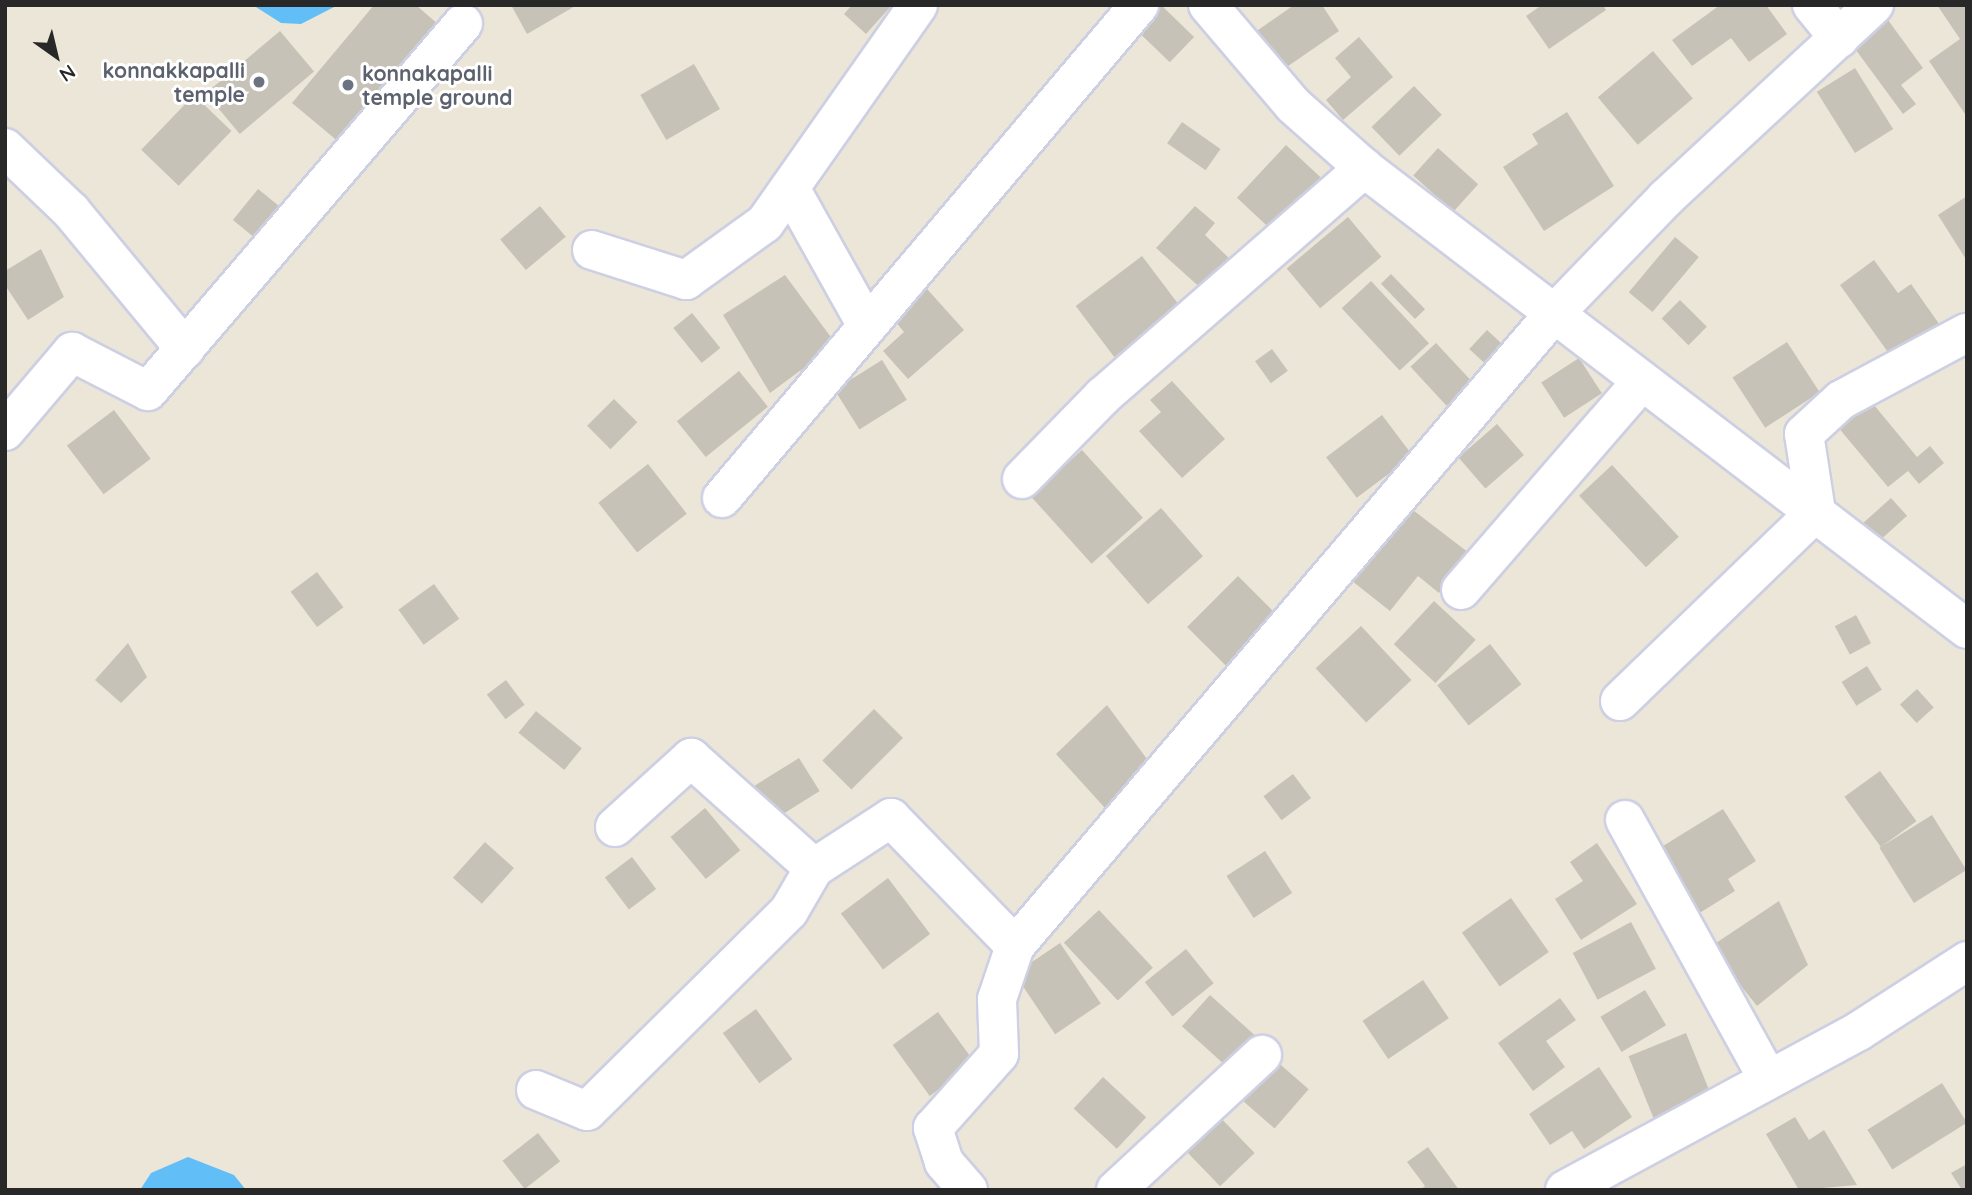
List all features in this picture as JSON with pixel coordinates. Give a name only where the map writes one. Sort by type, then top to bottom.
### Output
[{"type":"street","points":[[592,250],[686,280],[765,223],[918,5]]},
{"type":"street","points":[[722,498],[1139,5]]},
{"type":"street","points":[[1208,5],[1293,105],[1364,168],[1552,316],[1816,512],[1967,629]]},
{"type":"street","points":[[1812,5],[1839,38]]},
{"type":"street","points":[[968,1190],[944,1162],[933,1128],[999,1054],[996,999],[1015,946],[1552,316],[1666,198],[1874,5]]},
{"type":"street","points":[[5,430],[72,352],[148,391],[463,11]]},
{"type":"street","points":[[5,148],[71,211],[185,349]]},
{"type":"street","points":[[1022,479],[1103,396],[1364,168]]},
{"type":"street","points":[[790,188],[867,326]]},
{"type":"street","points":[[1816,512],[1804,434],[1841,400],[1966,333]]},
{"type":"street","points":[[1461,590],[1641,382]]},
{"type":"street","points":[[1620,701],[1816,512]]},
{"type":"street","points":[[615,827],[691,758],[814,867]]},
{"type":"street","points":[[536,1090],[587,1111],[789,911],[814,867],[891,818],[1015,946]]},
{"type":"street","points":[[1625,820],[1768,1077]]},
{"type":"street","points":[[1565,1190],[1922,995],[1967,961]]},
{"type":"street","points":[[1116,1190],[1262,1055]]},
{"type":"water","points":[[253,5],[338,5],[301,24],[281,23]]},
{"type":"water","points":[[188,1157],[234,1175],[246,1190],[140,1190],[151,1173]]},
{"type":"building","name":"konnakapalli temple ground","points":[[374,5],[416,5],[439,25],[340,143],[292,103]]},
{"type":"building","points":[[511,5],[577,5],[527,34]]},
{"type":"building","points":[[852,5],[892,5],[866,34],[844,14]]},
{"type":"building","points":[[1161,5],[1194,37],[1170,62],[1137,30]]},
{"type":"building","points":[[1294,5],[1322,5],[1339,31],[1278,73],[1251,35]]},
{"type":"building","points":[[1542,5],[1603,5],[1606,10],[1549,49],[1526,16]]},
{"type":"building","points":[[1720,5],[1766,5],[1787,34],[1749,62],[1731,38],[1692,66],[1672,40]]},
{"type":"building","points":[[1937,5],[1967,5],[1967,117],[1929,61],[1960,39]]},
{"type":"building","points":[[1888,20],[1923,68],[1901,85],[1916,104],[1903,114],[1853,46]]},
{"type":"building","name":"konnakkapalli temple","points":[[280,31],[314,72],[240,134],[206,93]]},
{"type":"building","points":[[1359,37],[1393,77],[1343,120],[1326,100],[1351,77],[1335,58]]},
{"type":"building","points":[[1653,51],[1693,98],[1638,145],[1598,97]]},
{"type":"building","points":[[694,64],[720,109],[666,140],[640,95]]},
{"type":"building","points":[[1855,68],[1893,129],[1855,153],[1817,92]]},
{"type":"building","points":[[1414,86],[1442,115],[1399,156],[1372,127]]},
{"type":"building","points":[[194,95],[231,131],[179,186],[141,150]]},
{"type":"building","points":[[1567,112],[1614,186],[1544,231],[1503,167],[1538,144],[1532,134]]},
{"type":"building","points":[[1182,122],[1221,149],[1206,170],[1167,143]]},
{"type":"building","points":[[1286,145],[1327,183],[1278,236],[1237,198]]},
{"type":"building","points":[[1438,148],[1478,184],[1453,212],[1413,175]]},
{"type":"building","points":[[258,189],[291,216],[266,247],[233,220]]},
{"type":"building","points":[[1967,196],[1967,261],[1938,215]]},
{"type":"building","points":[[540,206],[566,237],[526,270],[500,239]]},
{"type":"building","points":[[1195,206],[1215,223],[1205,235],[1232,261],[1204,291],[1156,248]]},
{"type":"building","points":[[1348,217],[1381,257],[1320,308],[1287,268]]},
{"type":"building","points":[[1675,237],[1699,257],[1652,312],[1629,292]]},
{"type":"building","points":[[41,249],[64,297],[28,320],[5,285],[5,271]]},
{"type":"building","points":[[1142,256],[1181,307],[1114,357],[1076,306]]},
{"type":"building","points":[[1874,260],[1898,293],[1911,284],[1942,328],[1895,362],[1840,285]]},
{"type":"building","points":[[1391,274],[1425,309],[1415,319],[1381,284]]},
{"type":"building","points":[[785,275],[836,344],[770,393],[723,315]]},
{"type":"building","points":[[919,280],[964,330],[908,379],[883,351],[904,332],[885,309]]},
{"type":"building","points":[[1371,281],[1429,343],[1400,370],[1342,308]]},
{"type":"building","points":[[1680,300],[1707,327],[1688,345],[1662,318]]},
{"type":"building","points":[[692,313],[720,348],[702,363],[673,328]]},
{"type":"building","points":[[1487,330],[1502,344],[1485,363],[1469,349]]},
{"type":"building","points":[[1787,342],[1820,392],[1765,428],[1732,377]]},
{"type":"building","points":[[1436,343],[1472,382],[1447,406],[1410,367]]},
{"type":"building","points":[[1272,349],[1288,371],[1271,383],[1255,361]]},
{"type":"building","points":[[1579,358],[1602,393],[1564,418],[1541,383]]},
{"type":"building","points":[[882,360],[907,400],[859,430],[835,390]]},
{"type":"building","points":[[739,371],[768,407],[706,457],[677,421]]},
{"type":"building","points":[[1172,381],[1225,439],[1182,478],[1139,431],[1161,412],[1150,400]]},
{"type":"building","points":[[614,399],[637,422],[610,449],[587,426]]},
{"type":"building","points":[[1869,399],[1917,457],[1930,446],[1944,463],[1919,484],[1908,471],[1888,487],[1837,426]]},
{"type":"building","points":[[114,410],[151,459],[104,494],[67,446]]},
{"type":"building","points":[[1382,415],[1413,456],[1357,498],[1326,457]]},
{"type":"building","points":[[1497,424],[1524,455],[1485,488],[1459,457]]},
{"type":"building","points":[[1082,450],[1143,518],[1092,564],[1031,496]]},
{"type":"building","points":[[648,464],[687,514],[637,552],[598,503]]},
{"type":"building","points":[[1612,465],[1679,537],[1646,567],[1579,496]]},
{"type":"building","points":[[1891,498],[1907,516],[1876,544],[1860,526]]},
{"type":"building","points":[[1409,507],[1469,553],[1439,593],[1418,576],[1390,611],[1352,581]]},
{"type":"building","points":[[1161,508],[1203,556],[1148,604],[1106,556]]},
{"type":"building","points":[[317,572],[343,607],[317,627],[291,592]]},
{"type":"building","points":[[1238,576],[1277,615],[1226,666],[1187,627]]},
{"type":"building","points":[[434,584],[459,619],[424,645],[398,610]]},
{"type":"building","points":[[1434,601],[1476,640],[1435,683],[1394,644]]},
{"type":"building","points":[[1856,615],[1871,643],[1850,655],[1835,626]]},
{"type":"building","points":[[1361,626],[1411,680],[1366,722],[1316,668]]},
{"type":"building","points":[[128,643],[147,677],[121,703],[95,680]]},
{"type":"building","points":[[1490,644],[1521,684],[1469,725],[1437,685]]},
{"type":"building","points":[[1867,666],[1882,690],[1856,706],[1842,682]]},
{"type":"building","points":[[506,680],[525,705],[505,719],[487,694]]},
{"type":"building","points":[[1917,689],[1934,708],[1917,723],[1900,704]]},
{"type":"building","points":[[1107,705],[1147,759],[1105,808],[1056,754]]},
{"type":"building","points":[[874,709],[903,738],[851,790],[822,761]]},
{"type":"building","points":[[536,711],[582,748],[564,770],[518,733]]},
{"type":"building","points":[[799,758],[820,791],[773,820],[752,787]]},
{"type":"building","points":[[1880,771],[1916,821],[1881,847],[1844,797]]},
{"type":"building","points":[[1293,774],[1311,798],[1282,820],[1263,796]]},
{"type":"building","points":[[705,808],[740,850],[706,879],[671,837]]},
{"type":"building","points":[[1723,809],[1756,861],[1728,879],[1735,891],[1685,922],[1645,857]]},
{"type":"building","points":[[1932,815],[1966,870],[1914,903],[1879,848]]},
{"type":"building","points":[[485,842],[514,868],[482,904],[453,878]]},
{"type":"building","points":[[1597,843],[1637,904],[1581,940],[1555,899],[1583,881],[1570,862]]},
{"type":"building","points":[[1265,851],[1292,893],[1254,918],[1226,876]]},
{"type":"building","points":[[632,857],[656,889],[629,909],[605,877]]},
{"type":"building","points":[[888,878],[930,934],[883,969],[841,914]]},
{"type":"building","points":[[1511,898],[1549,952],[1500,986],[1462,932]]},
{"type":"building","points":[[1779,901],[1808,965],[1757,1006],[1710,947]]},
{"type":"building","points":[[1099,910],[1153,968],[1118,1001],[1064,943]]},
{"type":"building","points":[[1631,922],[1656,969],[1598,1000],[1573,953]]},
{"type":"building","points":[[1060,943],[1101,1004],[1055,1034],[1014,974]]},
{"type":"building","points":[[1186,949],[1214,983],[1173,1017],[1145,982]]},
{"type":"building","points":[[1423,980],[1449,1018],[1388,1059],[1362,1021]]},
{"type":"building","points":[[1645,990],[1666,1025],[1622,1052],[1600,1017]]},
{"type":"building","points":[[1210,995],[1255,1036],[1227,1067],[1182,1026]]},
{"type":"building","points":[[1560,998],[1576,1020],[1546,1041],[1565,1067],[1533,1091],[1498,1043]]},
{"type":"building","points":[[756,1009],[792,1059],[759,1083],[723,1033]]},
{"type":"building","points":[[938,1012],[975,1063],[930,1096],[893,1045]]},
{"type":"building","points":[[1686,1033],[1711,1095],[1654,1118],[1629,1056]]},
{"type":"building","points":[[1274,1059],[1309,1089],[1275,1128],[1240,1098]]},
{"type":"building","points":[[1599,1067],[1632,1117],[1584,1149],[1572,1131],[1550,1145],[1529,1114]]},
{"type":"building","points":[[1103,1077],[1146,1117],[1117,1149],[1074,1108]]},
{"type":"building","points":[[1942,1083],[1967,1123],[1892,1169],[1867,1130]]},
{"type":"building","points":[[1215,1112],[1255,1153],[1220,1186],[1180,1145]]},
{"type":"building","points":[[1795,1117],[1809,1140],[1824,1130],[1857,1185],[1799,1190],[1766,1134]]},
{"type":"building","points":[[538,1133],[560,1161],[525,1189],[503,1161]]},
{"type":"building","points":[[1428,1147],[1459,1190],[1420,1190],[1425,1186],[1407,1162]]},
{"type":"building","points":[[1967,1164],[1967,1190],[1962,1190],[1951,1173]]},
{"type":"place","name":"konnakkapalli temple","points":[[259,82]]},
{"type":"place","name":"konnakapalli temple ground","points":[[348,85]]}]
